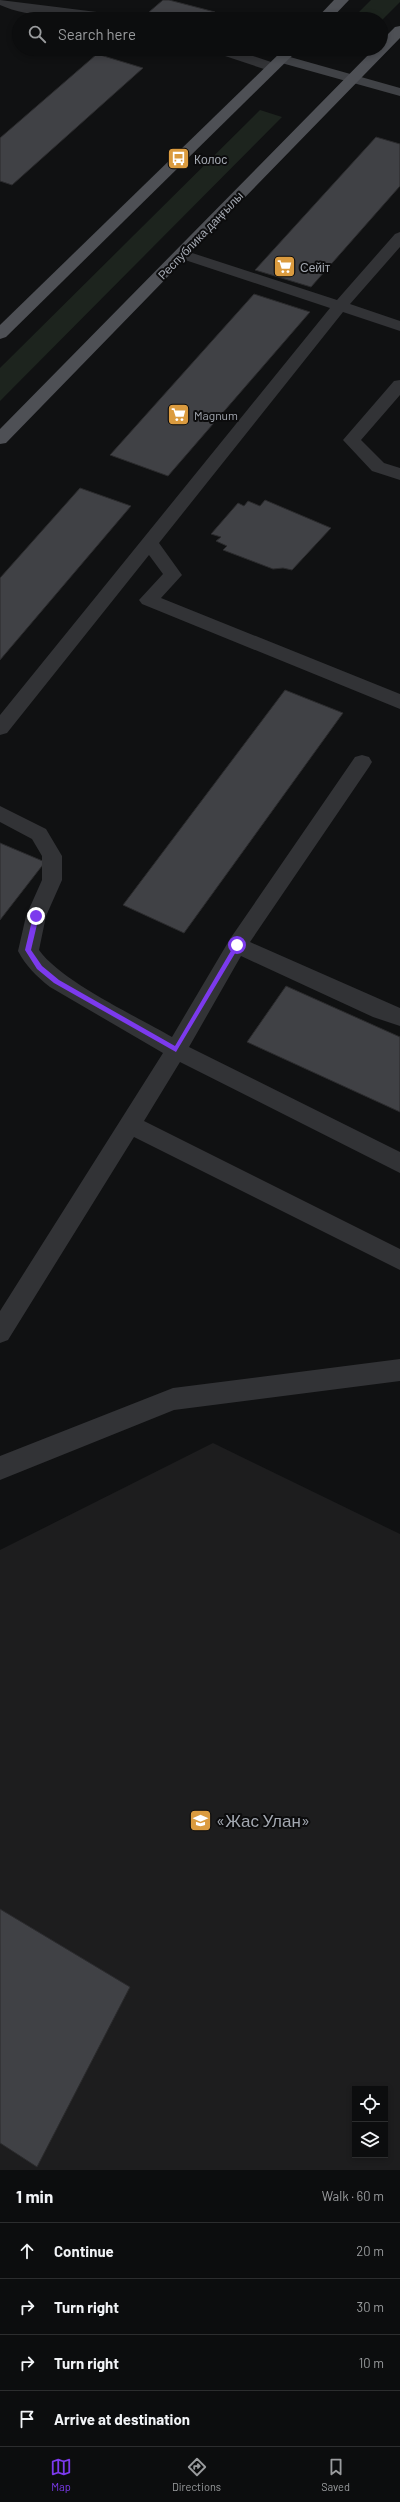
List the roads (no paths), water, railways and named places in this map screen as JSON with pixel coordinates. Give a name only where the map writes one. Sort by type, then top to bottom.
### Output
[{"type":"main road","points":[[330,12],[342,0]]},
{"type":"main road","name":"Республика даңғылы","points":[[388,42],[400,30]]},
{"type":"main road","name":"Республика даңғылы","points":[[0,439],[375,56]]},
{"type":"main road","points":[[0,334],[282,58],[400,92]]},
{"type":"lane","points":[[1,0],[16,7],[60,12]]},
{"type":"lane","points":[[268,56],[282,58]]},
{"type":"lane","points":[[0,728],[339,307],[400,237]]},
{"type":"lane","points":[[181,254],[400,326]]},
{"type":"lane","points":[[400,385],[351,440],[378,467],[400,474]]},
{"type":"lane","points":[[149,543],[173,575],[148,600],[400,702]]},
{"type":"lane","points":[[0,1332],[128,1124],[176,1050],[237,945],[362,762]]},
{"type":"lane","points":[[0,813],[38,834],[52,856],[52,880],[36,916],[28,950],[40,968],[57,981],[176,1050],[400,1163]]},
{"type":"lane","points":[[237,945],[381,1011],[400,1017]]},
{"type":"lane","points":[[128,1124],[400,1260]]},
{"type":"lane","points":[[0,1468],[173,1399],[400,1370]]},
{"type":"place","name":"Колос","points":[[179,159]]},
{"type":"place","name":"Сейіт","points":[[284,267]]},
{"type":"place","name":"Magnum","points":[[178,415]]},
{"type":"place","name":"«Жас Улан»","points":[[200,1820]]}]
